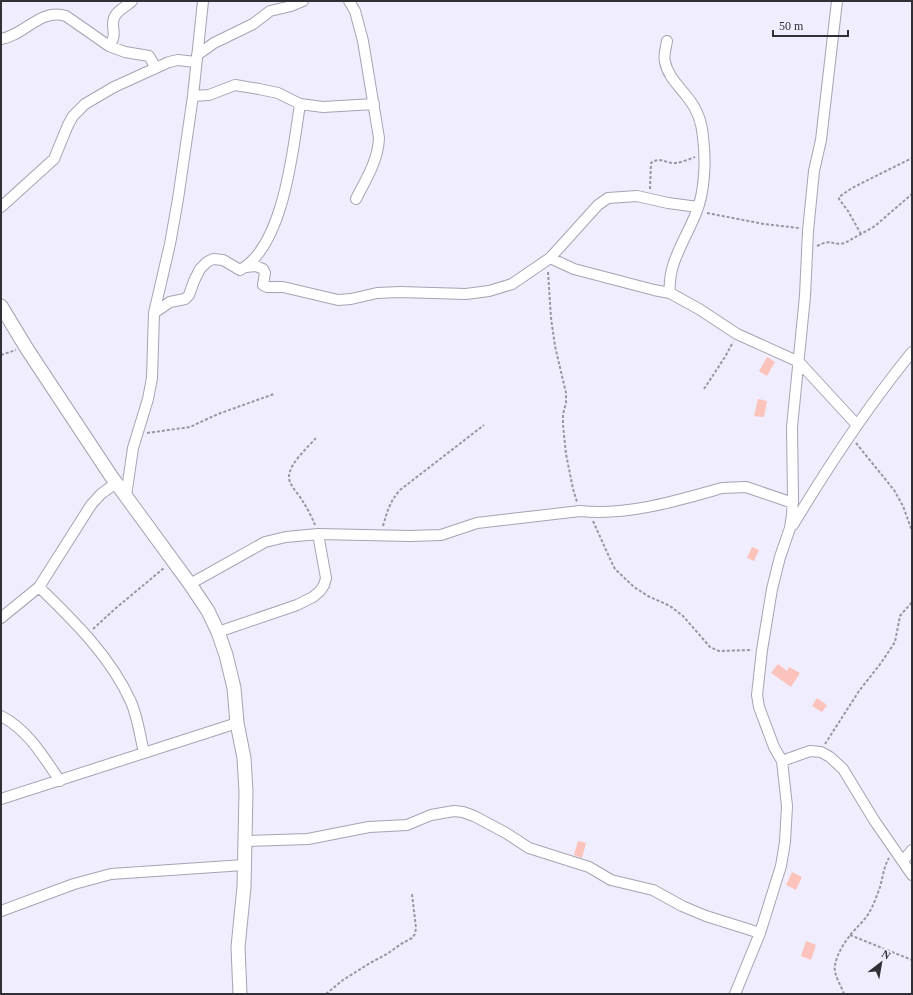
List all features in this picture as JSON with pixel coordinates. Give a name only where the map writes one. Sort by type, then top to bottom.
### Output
[{"type":"street","points":[[109,46],[114,38],[115,15],[132,1]]},
{"type":"street","points":[[126,496],[136,435],[148,399],[152,378],[154,313],[170,244],[178,199],[193,96],[203,1]]},
{"type":"street","points":[[1,207],[54,159],[73,116],[85,104],[114,87],[154,69],[178,60],[196,58],[214,44],[253,24],[270,10],[291,6],[303,1]]},
{"type":"street","points":[[349,1],[360,24],[379,138],[378,150],[372,167],[356,199]]},
{"type":"street","points":[[735,994],[760,933],[781,866],[785,842],[787,806],[782,761],[774,746],[759,707],[757,695],[762,650],[772,589],[790,528],[793,503],[792,427],[805,296],[808,231],[814,171],[821,140],[837,1]]},
{"type":"street","points":[[1,39],[13,36],[48,14],[59,14],[66,16],[109,46],[125,52],[149,56],[153,63],[154,69]]},
{"type":"street","points":[[668,41],[664,62],[675,83],[694,107],[699,119],[703,136],[704,153],[704,176],[698,209],[674,263],[669,281],[670,293]]},
{"type":"street","points":[[193,96],[215,93],[235,85],[278,94],[300,104],[323,107],[374,104]]},
{"type":"street","points":[[246,267],[259,254],[268,239],[278,212],[288,178],[300,104]]},
{"type":"street","points":[[154,313],[170,302],[185,299],[189,295],[200,269],[207,262],[214,259],[223,260],[238,269],[256,266],[263,269],[265,274],[263,284],[267,287],[283,287],[338,300],[351,299],[377,292],[466,294],[489,292],[512,284],[549,259],[598,205],[608,198],[637,196],[698,209]]},
{"type":"street","points":[[549,259],[574,269],[670,293],[699,309],[737,334],[799,362],[857,425]]},
{"type":"street","points":[[1,306],[27,349],[116,483],[208,611],[218,632],[226,655],[234,688],[237,724],[244,758],[246,792],[244,886],[238,947],[240,994]]},
{"type":"street","points":[[790,528],[857,425],[888,381],[912,352]]},
{"type":"street","points":[[1,618],[39,587],[90,504],[116,483]]},
{"type":"street","points":[[190,584],[265,542],[286,537],[318,534],[441,535],[477,523],[585,512],[619,511],[655,506],[722,488],[732,487],[746,487],[793,503]]},
{"type":"street","points":[[218,632],[297,605],[313,597],[320,591],[326,578],[318,534]]},
{"type":"street","points":[[39,587],[87,636],[125,690],[132,703],[137,718],[144,753]]},
{"type":"street","points":[[1,716],[12,722],[32,740],[60,781]]},
{"type":"street","points":[[1,799],[237,724]]},
{"type":"street","points":[[782,761],[810,750],[821,752],[830,757],[843,769],[874,820],[912,875]]},
{"type":"street","points":[[245,842],[308,839],[369,828],[407,825],[431,815],[454,811],[463,812],[474,816],[500,830],[529,848],[589,867],[611,880],[653,890],[682,906],[706,916],[760,933]]},
{"type":"street","points":[[903,861],[912,850]]},
{"type":"street","points":[[1,912],[74,884],[111,874],[244,865]]},
{"type":"path","points":[[650,199],[651,163],[659,159],[676,163],[704,153]]},
{"type":"path","points":[[861,234],[848,211],[838,199],[839,197],[852,188],[912,158]]},
{"type":"path","points":[[808,251],[828,241],[841,244],[845,243],[875,226],[912,194]]},
{"type":"path","points":[[698,209],[808,231]]},
{"type":"path","points":[[549,259],[549,296],[554,339],[561,377],[566,393],[563,425],[566,454],[573,489],[596,529],[615,569],[634,588],[670,606],[683,616],[710,647],[719,651],[762,650]]},
{"type":"path","points":[[704,389],[725,357],[737,334]]},
{"type":"path","points":[[136,435],[190,427],[218,414],[274,394]]},
{"type":"path","points":[[381,535],[389,505],[394,497],[413,479],[484,425]]},
{"type":"path","points":[[850,436],[894,490],[903,506],[912,530]]},
{"type":"path","points":[[316,438],[294,464],[289,475],[289,479],[312,518],[318,534]]},
{"type":"path","points":[[87,636],[116,608],[173,561]]},
{"type":"path","points":[[821,752],[859,691],[895,642],[900,616],[912,602]]},
{"type":"path","points":[[844,994],[837,978],[835,967],[842,947],[850,934],[860,926],[869,913],[880,889],[884,866],[894,850]]},
{"type":"path","points":[[326,994],[343,980],[412,938],[415,934],[416,928],[412,894]]},
{"type":"path","points":[[850,934],[912,960]]},
{"type":"building","points":[[767,357],[775,362],[767,376],[759,371]]},
{"type":"building","points":[[758,399],[767,401],[764,417],[754,416]]},
{"type":"building","points":[[752,547],[759,550],[754,561],[747,558]]},
{"type":"building","points":[[778,664],[787,671],[789,667],[800,673],[791,687],[771,673]]},
{"type":"building","points":[[817,698],[827,705],[822,712],[812,706]]},
{"type":"building","points":[[578,841],[586,843],[582,858],[574,855]]},
{"type":"building","points":[[792,872],[802,877],[796,890],[786,885]]},
{"type":"building","points":[[806,941],[816,945],[811,960],[801,956]]}]
